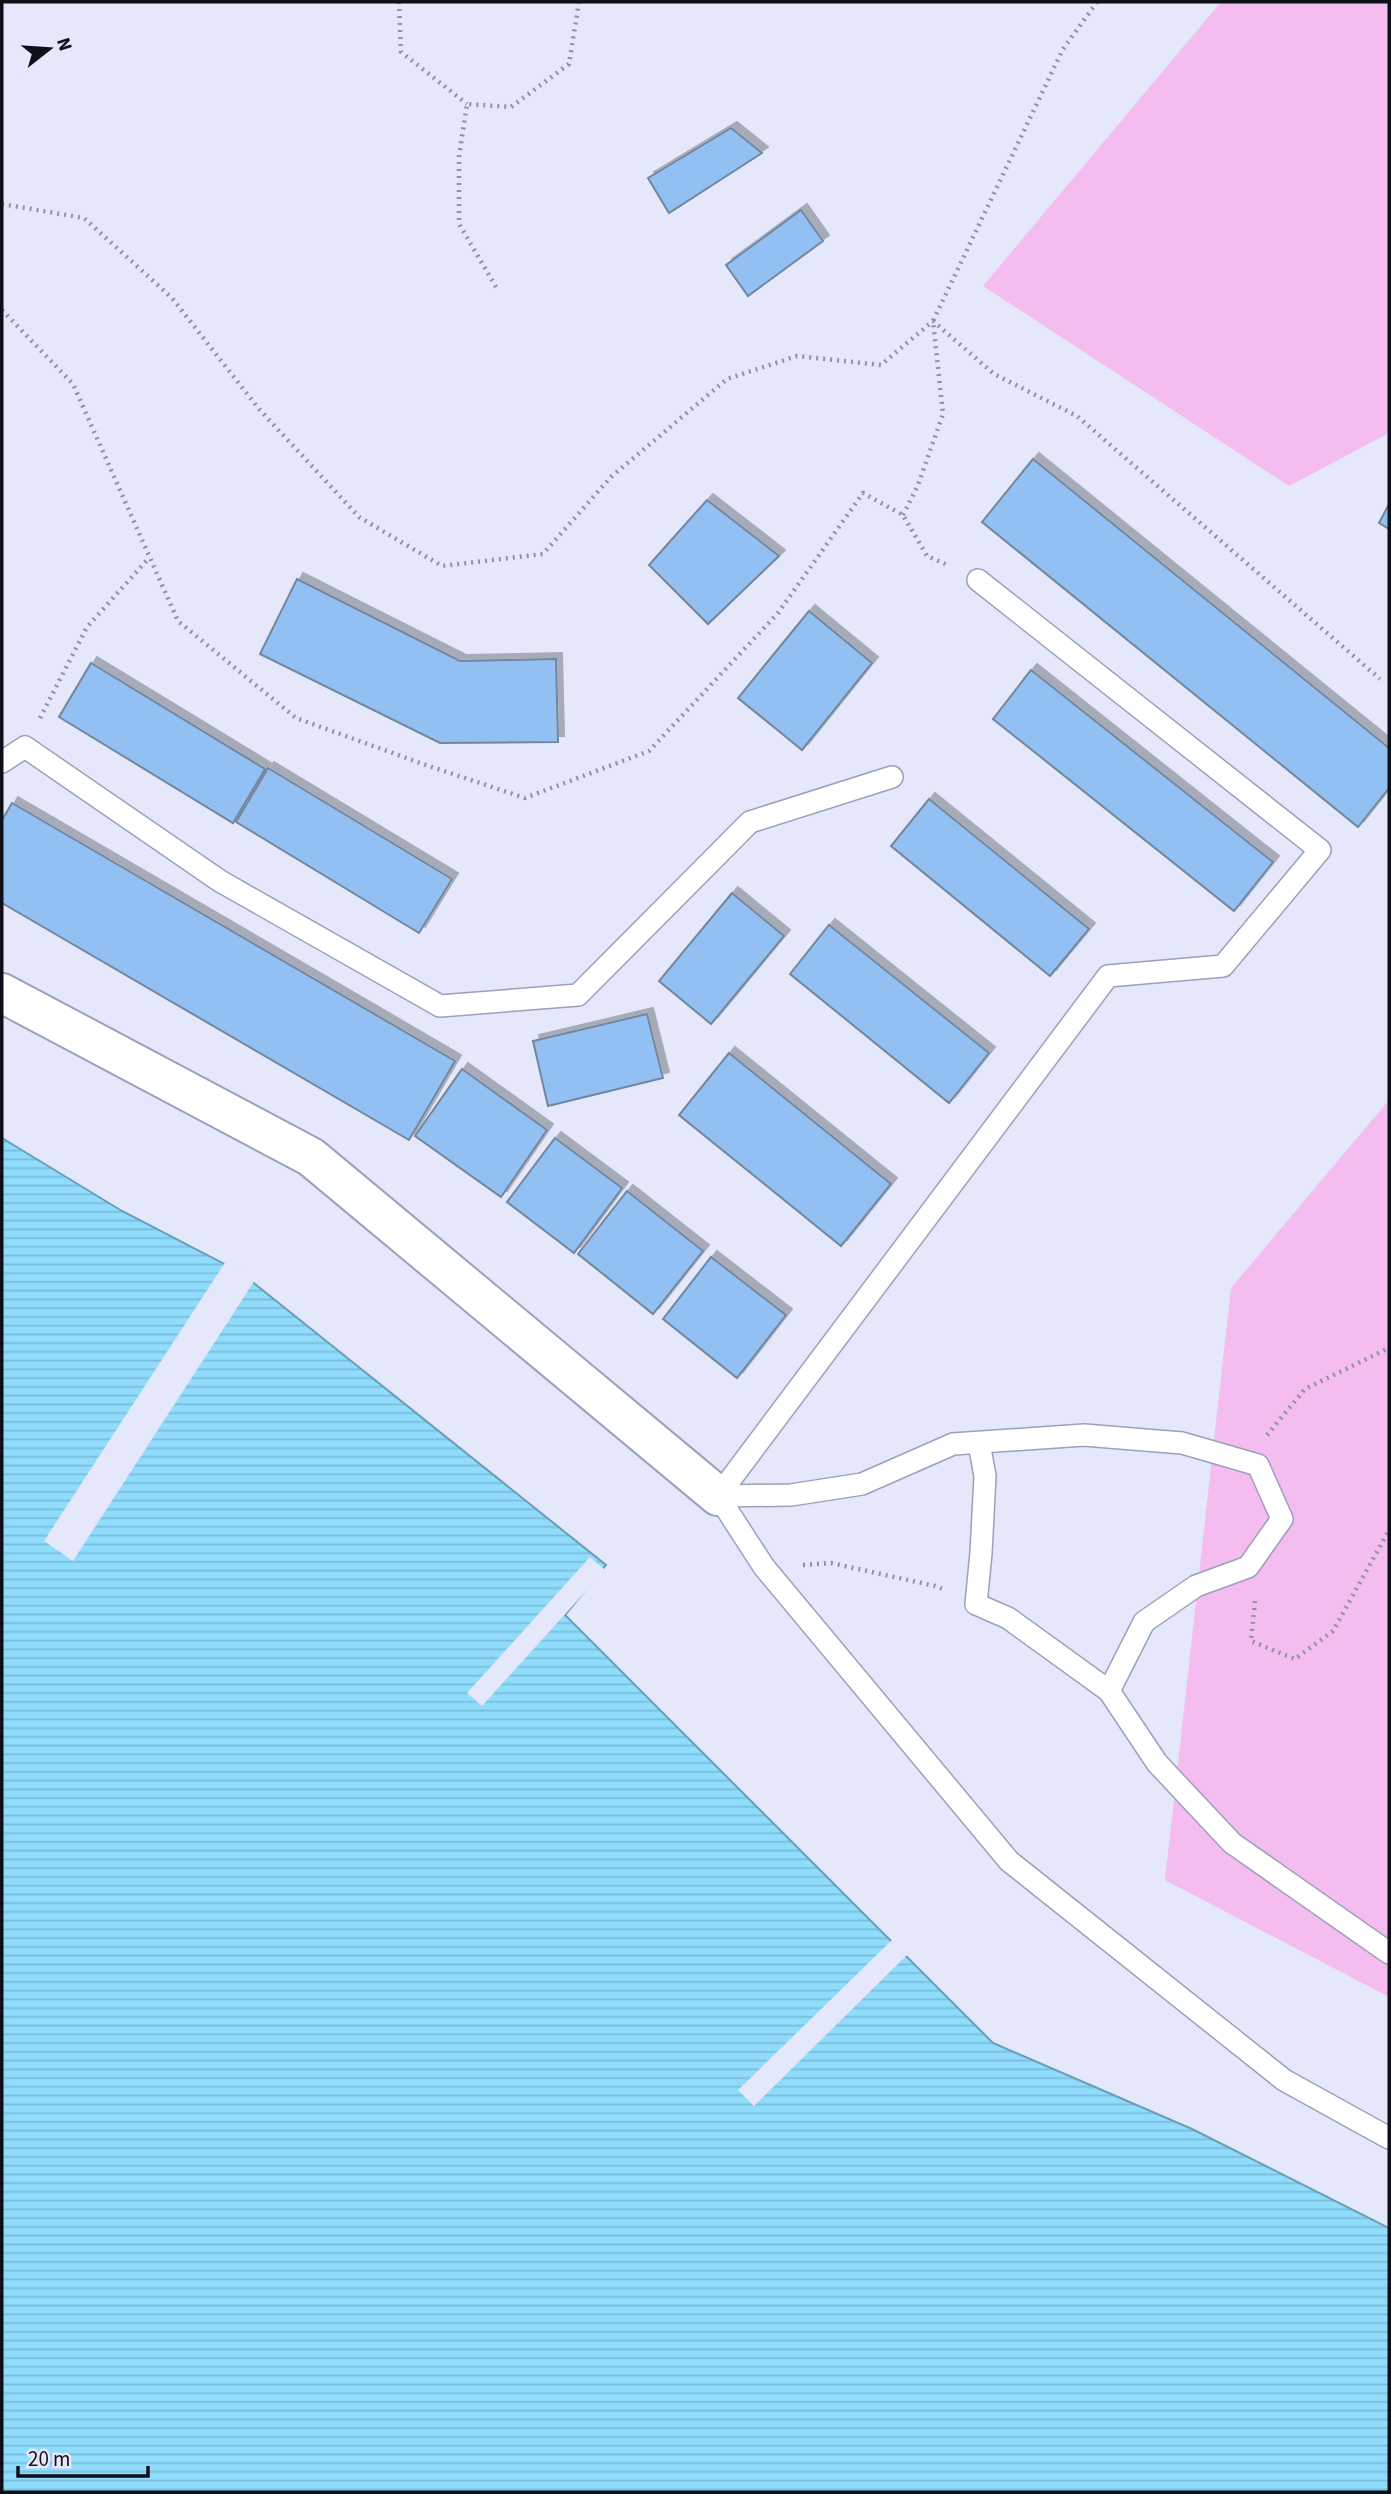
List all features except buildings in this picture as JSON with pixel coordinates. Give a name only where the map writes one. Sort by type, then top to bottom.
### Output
[{"type":"street","points":[[2,993],[311,1157],[718,1496]]},
{"type":"lane","points":[[718,1496],[1108,976],[1223,966],[1320,850],[978,580]]},
{"type":"lane","points":[[2,762],[25,747],[220,881],[440,1006],[578,995],[750,822],[892,777]]},
{"type":"lane","points":[[718,1496],[791,1494],[862,1484],[953,1444],[1084,1436],[1182,1443],[1258,1465],[1282,1519],[1248,1567],[1196,1586],[1143,1622],[1109,1691]]},
{"type":"lane","points":[[979,1443],[985,1476],[976,1604],[1008,1618],[1109,1691],[1157,1763],[1232,1843],[1389,1953]]},
{"type":"lane","points":[[718,1496],[764,1567],[1009,1861],[1284,2080],[1389,2138]]},
{"type":"path","points":[[399,2],[401,52],[467,104],[512,107],[569,64],[579,2]]},
{"type":"path","points":[[2,204],[85,218],[172,298],[259,409],[359,517],[442,566],[543,554],[611,477],[727,379],[797,356],[881,365],[933,321],[1063,49],[1097,2]]},
{"type":"path","points":[[467,104],[459,157],[459,225],[496,287]]},
{"type":"path","points":[[2,310],[73,384],[178,621],[296,718],[525,797],[649,751],[778,613],[863,493],[903,516],[927,556],[978,580]]},
{"type":"path","points":[[903,516],[918,485],[943,414],[933,321]]},
{"type":"path","points":[[933,321],[994,374],[1077,416],[1380,679]]},
{"type":"path","points":[[25,747],[87,627],[149,558]]},
{"type":"path","points":[[1258,1465],[1267,1436],[1305,1389],[1389,1348]]},
{"type":"path","points":[[1248,1567],[1257,1577],[1251,1641],[1295,1659],[1333,1631],[1389,1530]]},
{"type":"path","points":[[764,1567],[831,1563],[935,1586],[976,1604]]},
{"type":"shaded area","points":[[1221,2],[1389,2],[1389,433],[1289,486],[983,286]]},
{"type":"shaded area","points":[[1389,1100],[1389,1997],[1165,1880],[1231,1288]]},
{"type":"water","points":[[2,1138],[122,1211],[240,1272],[606,1565],[565,1615],[993,2043],[1192,2129],[1389,2228],[1389,2492],[2,2492]]},
{"type":"pier","points":[[226,1261],[255,1280],[73,1561],[44,1541]]},
{"type":"pier","points":[[590,1557],[605,1570],[482,1706],[467,1693]]},
{"type":"pier","points":[[893,1939],[908,1954],[754,2106],[738,2090]]}]
